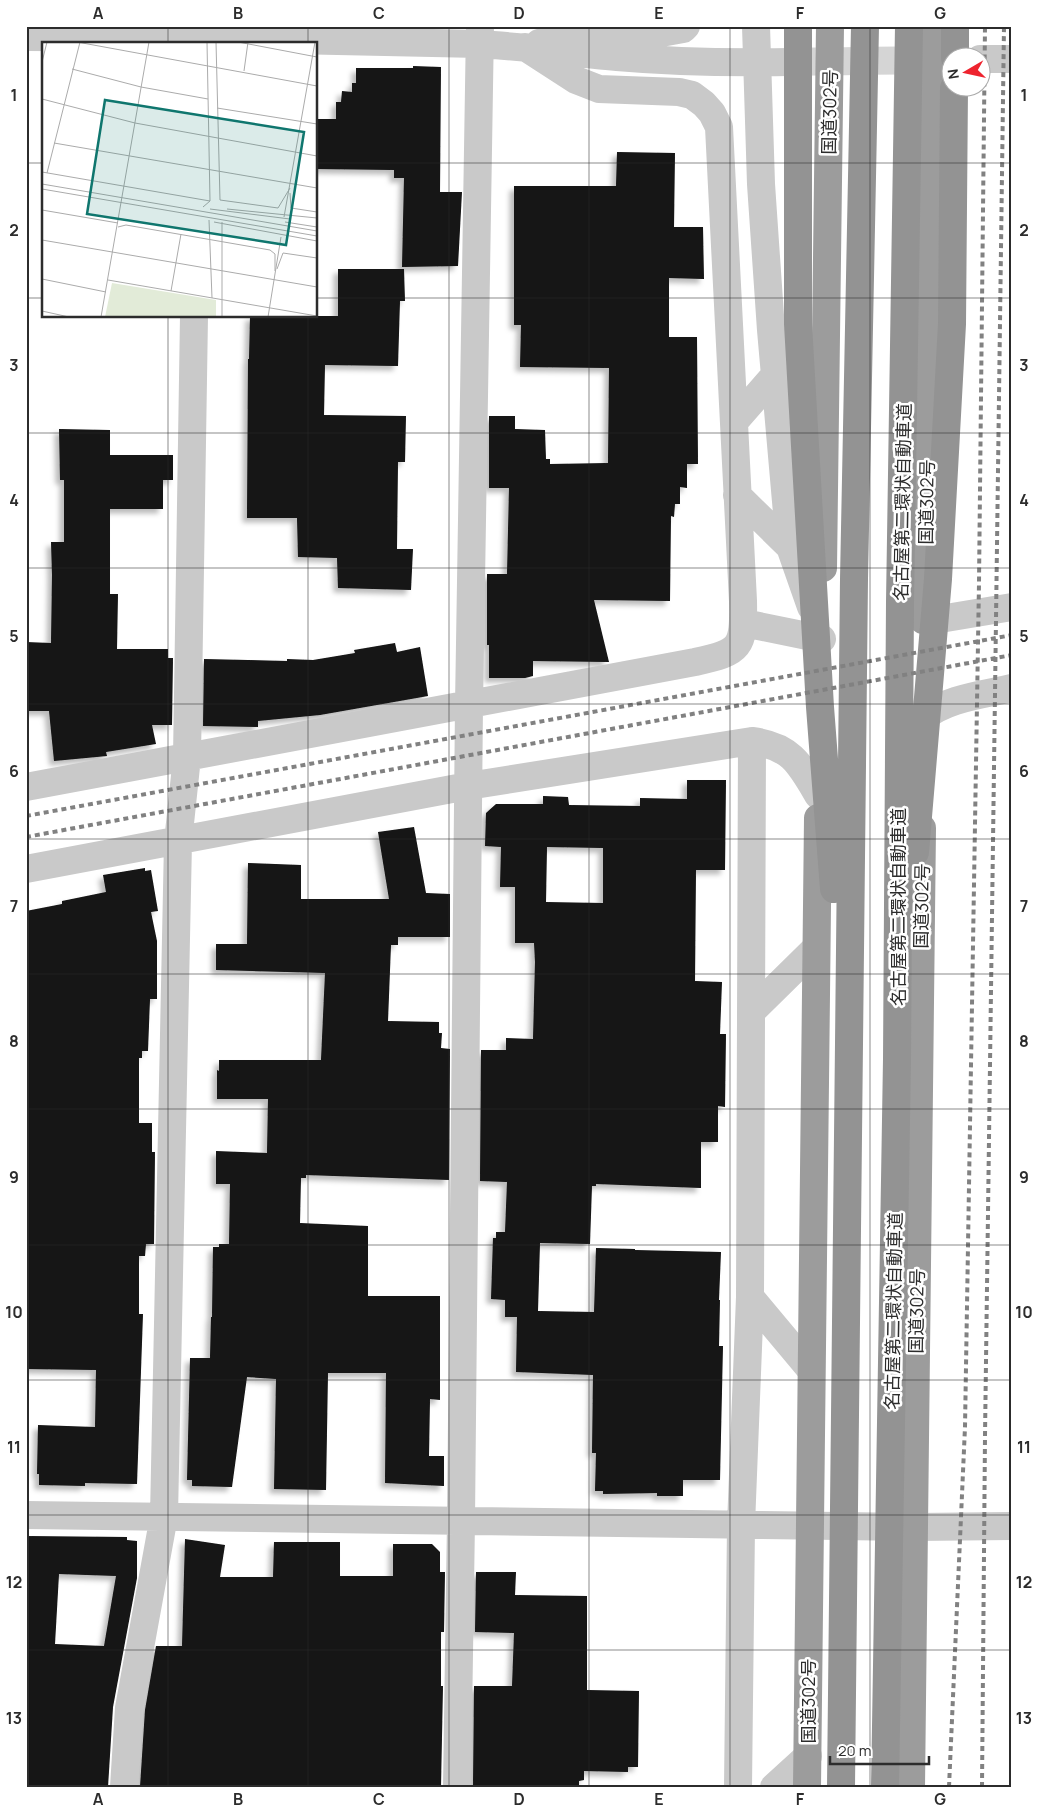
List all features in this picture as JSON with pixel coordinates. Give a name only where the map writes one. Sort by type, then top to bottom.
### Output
[{"type":"highway","points":[[798,26],[798,324],[820,708],[848,1062]]},
{"type":"highway","name":"国道302号","points":[[807,1787],[816,948],[830,26]]},
{"type":"highway","points":[[841,1787],[854,569],[865,26]]},
{"type":"highway","name":"名古屋第二環状自動車道","points":[[885,1787],[897,1059],[900,622],[909,26]]},
{"type":"highway","name":"国道302号","points":[[911,1787],[923,606],[930,324],[934,26]]},
{"type":"highway","points":[[954,48],[955,26]]},
{"type":"highway","points":[[897,1059],[938,579],[952,324],[954,98]]},
{"type":"street","points":[[526,47],[584,32],[603,30],[661,33],[683,29],[686,26]]},
{"type":"street","points":[[457,1787],[469,705],[480,35]]},
{"type":"street","points":[[26,37],[480,35],[526,47],[617,57],[716,63],[788,62]]},
{"type":"street","points":[[756,35],[761,184],[766,264],[790,547],[822,639]]},
{"type":"street","points":[[26,787],[720,657],[735,649],[743,631],[744,623],[719,127],[712,113],[692,95],[678,92],[599,89],[576,80],[526,47]]},
{"type":"street","points":[[990,59],[1012,59]]},
{"type":"street","points":[[766,264],[774,247],[828,183]]},
{"type":"street","points":[[124,1787],[129,1708],[164,1516],[178,842],[187,758],[194,318]]},
{"type":"street","points":[[734,422],[775,375]]},
{"type":"street","points":[[737,495],[790,547]]},
{"type":"street","points":[[923,606],[946,618],[1012,607]]},
{"type":"street","points":[[744,623],[822,639]]},
{"type":"street","points":[[923,718],[934,709],[956,701],[1012,688]]},
{"type":"street","points":[[26,869],[178,842],[468,786],[752,741],[764,742],[783,750],[800,764],[818,795]]},
{"type":"street","points":[[738,1787],[741,1525],[750,1297],[752,741]]},
{"type":"street","points":[[751,1012],[816,948]]},
{"type":"street","points":[[750,1297],[811,1370]]},
{"type":"street","points":[[26,1515],[914,1527],[1012,1526]]},
{"type":"street","points":[[774,1787],[808,1756]]},
{"type":"building","points":[[413,66],[441,67],[440,192],[462,192],[458,266],[402,267],[404,178],[394,178],[394,170],[318,169],[318,119],[336,119],[336,102],[341,102],[342,91],[352,92],[352,83],[356,83],[356,68],[413,68]]},
{"type":"building","points":[[617,152],[675,153],[674,227],[703,227],[704,279],[669,278],[669,337],[697,337],[698,464],[687,464],[687,488],[680,487],[680,504],[675,504],[674,517],[671,516],[670,601],[594,600],[609,662],[533,661],[533,676],[525,678],[489,678],[487,574],[507,574],[509,488],[489,488],[489,416],[515,416],[515,429],[545,430],[546,459],[550,459],[550,464],[608,463],[609,368],[520,367],[521,325],[514,325],[514,186],[616,186]]},
{"type":"building","points":[[338,269],[404,269],[405,301],[400,301],[398,366],[325,365],[324,415],[406,416],[405,462],[398,462],[397,549],[413,549],[411,590],[338,588],[337,558],[298,557],[297,518],[247,518],[250,318],[318,318],[318,316],[338,316]]},
{"type":"building","points":[[59,429],[110,430],[110,455],[173,455],[173,480],[163,480],[163,509],[110,509],[110,594],[118,594],[117,649],[168,649],[168,658],[173,658],[172,725],[152,725],[156,744],[106,752],[107,756],[54,761],[49,711],[26,711],[26,642],[51,643],[51,542],[64,542],[64,480],[60,480]]},
{"type":"building","points":[[395,643],[397,652],[420,647],[428,696],[320,715],[258,721],[258,727],[203,726],[204,659],[313,660],[355,653],[354,650]]},
{"type":"building","points":[[687,780],[726,780],[725,870],[696,870],[695,981],[722,982],[720,1034],[726,1034],[725,1107],[718,1106],[718,1142],[701,1142],[701,1188],[596,1184],[596,1186],[592,1186],[590,1244],[540,1243],[538,1311],[594,1312],[596,1248],[721,1252],[719,1346],[723,1346],[720,1480],[683,1480],[683,1496],[657,1496],[657,1493],[603,1494],[603,1491],[595,1491],[596,1453],[592,1453],[593,1375],[516,1372],[517,1317],[505,1317],[505,1300],[491,1299],[493,1238],[496,1238],[496,1232],[505,1232],[507,1182],[480,1181],[481,1050],[506,1050],[506,1038],[533,1039],[535,962],[534,943],[515,943],[515,887],[500,887],[501,847],[485,846],[486,813],[496,804],[543,804],[543,796],[568,797],[569,805],[640,806],[640,798],[687,799]],"holes":[[[547,847],[603,848],[603,903],[546,902]]]},
{"type":"building","points":[[414,827],[426,893],[450,894],[450,937],[398,937],[398,945],[391,945],[388,1021],[439,1022],[439,1033],[442,1033],[441,1048],[450,1049],[449,1180],[306,1175],[306,1178],[301,1178],[300,1223],[368,1226],[368,1296],[440,1296],[440,1400],[430,1399],[429,1456],[444,1456],[444,1486],[385,1483],[386,1373],[328,1373],[326,1490],[274,1489],[276,1379],[247,1377],[232,1487],[192,1486],[192,1480],[187,1480],[190,1358],[210,1358],[213,1247],[219,1247],[219,1244],[229,1244],[230,1184],[216,1184],[216,1151],[267,1153],[268,1099],[217,1099],[219,1060],[321,1060],[325,973],[216,970],[216,944],[247,944],[248,863],[301,865],[301,899],[389,899],[378,832]]},
{"type":"building","points":[[145,868],[145,871],[151,870],[158,911],[151,912],[157,941],[157,999],[150,999],[148,1051],[142,1051],[142,1058],[139,1058],[139,1123],[152,1123],[152,1152],[155,1152],[154,1244],[146,1244],[145,1256],[139,1256],[139,1314],[143,1314],[137,1484],[85,1483],[85,1486],[39,1485],[39,1474],[37,1474],[38,1425],[95,1427],[96,1370],[26,1369],[26,911],[62,904],[62,901],[106,892],[103,875]]},
{"type":"building","points":[[26,1536],[127,1537],[127,1540],[137,1541],[137,1578],[113,1707],[108,1787],[26,1787]],"holes":[[[59,1574],[116,1576],[104,1646],[55,1644]]]},
{"type":"building","points":[[185,1539],[225,1545],[220,1577],[273,1577],[274,1542],[340,1542],[340,1576],[393,1576],[393,1544],[432,1544],[440,1552],[440,1572],[445,1572],[444,1632],[441,1632],[441,1686],[443,1686],[441,1787],[140,1787],[145,1710],[156,1646],[182,1646]]},
{"type":"building","points":[[476,1572],[516,1572],[515,1595],[587,1596],[587,1690],[639,1691],[638,1767],[628,1767],[628,1772],[584,1771],[584,1780],[579,1781],[579,1787],[473,1787],[474,1686],[512,1686],[514,1633],[475,1632]]},
{"type":"tunnel","points":[[788,62],[932,60]]},
{"type":"railway","points":[[949,1787],[965,1427],[979,583],[985,26]]},
{"type":"railway","points":[[982,1787],[1004,26]]},
{"type":"railway","points":[[26,816],[1012,635]]},
{"type":"railway","points":[[26,837],[1012,655]]}]
